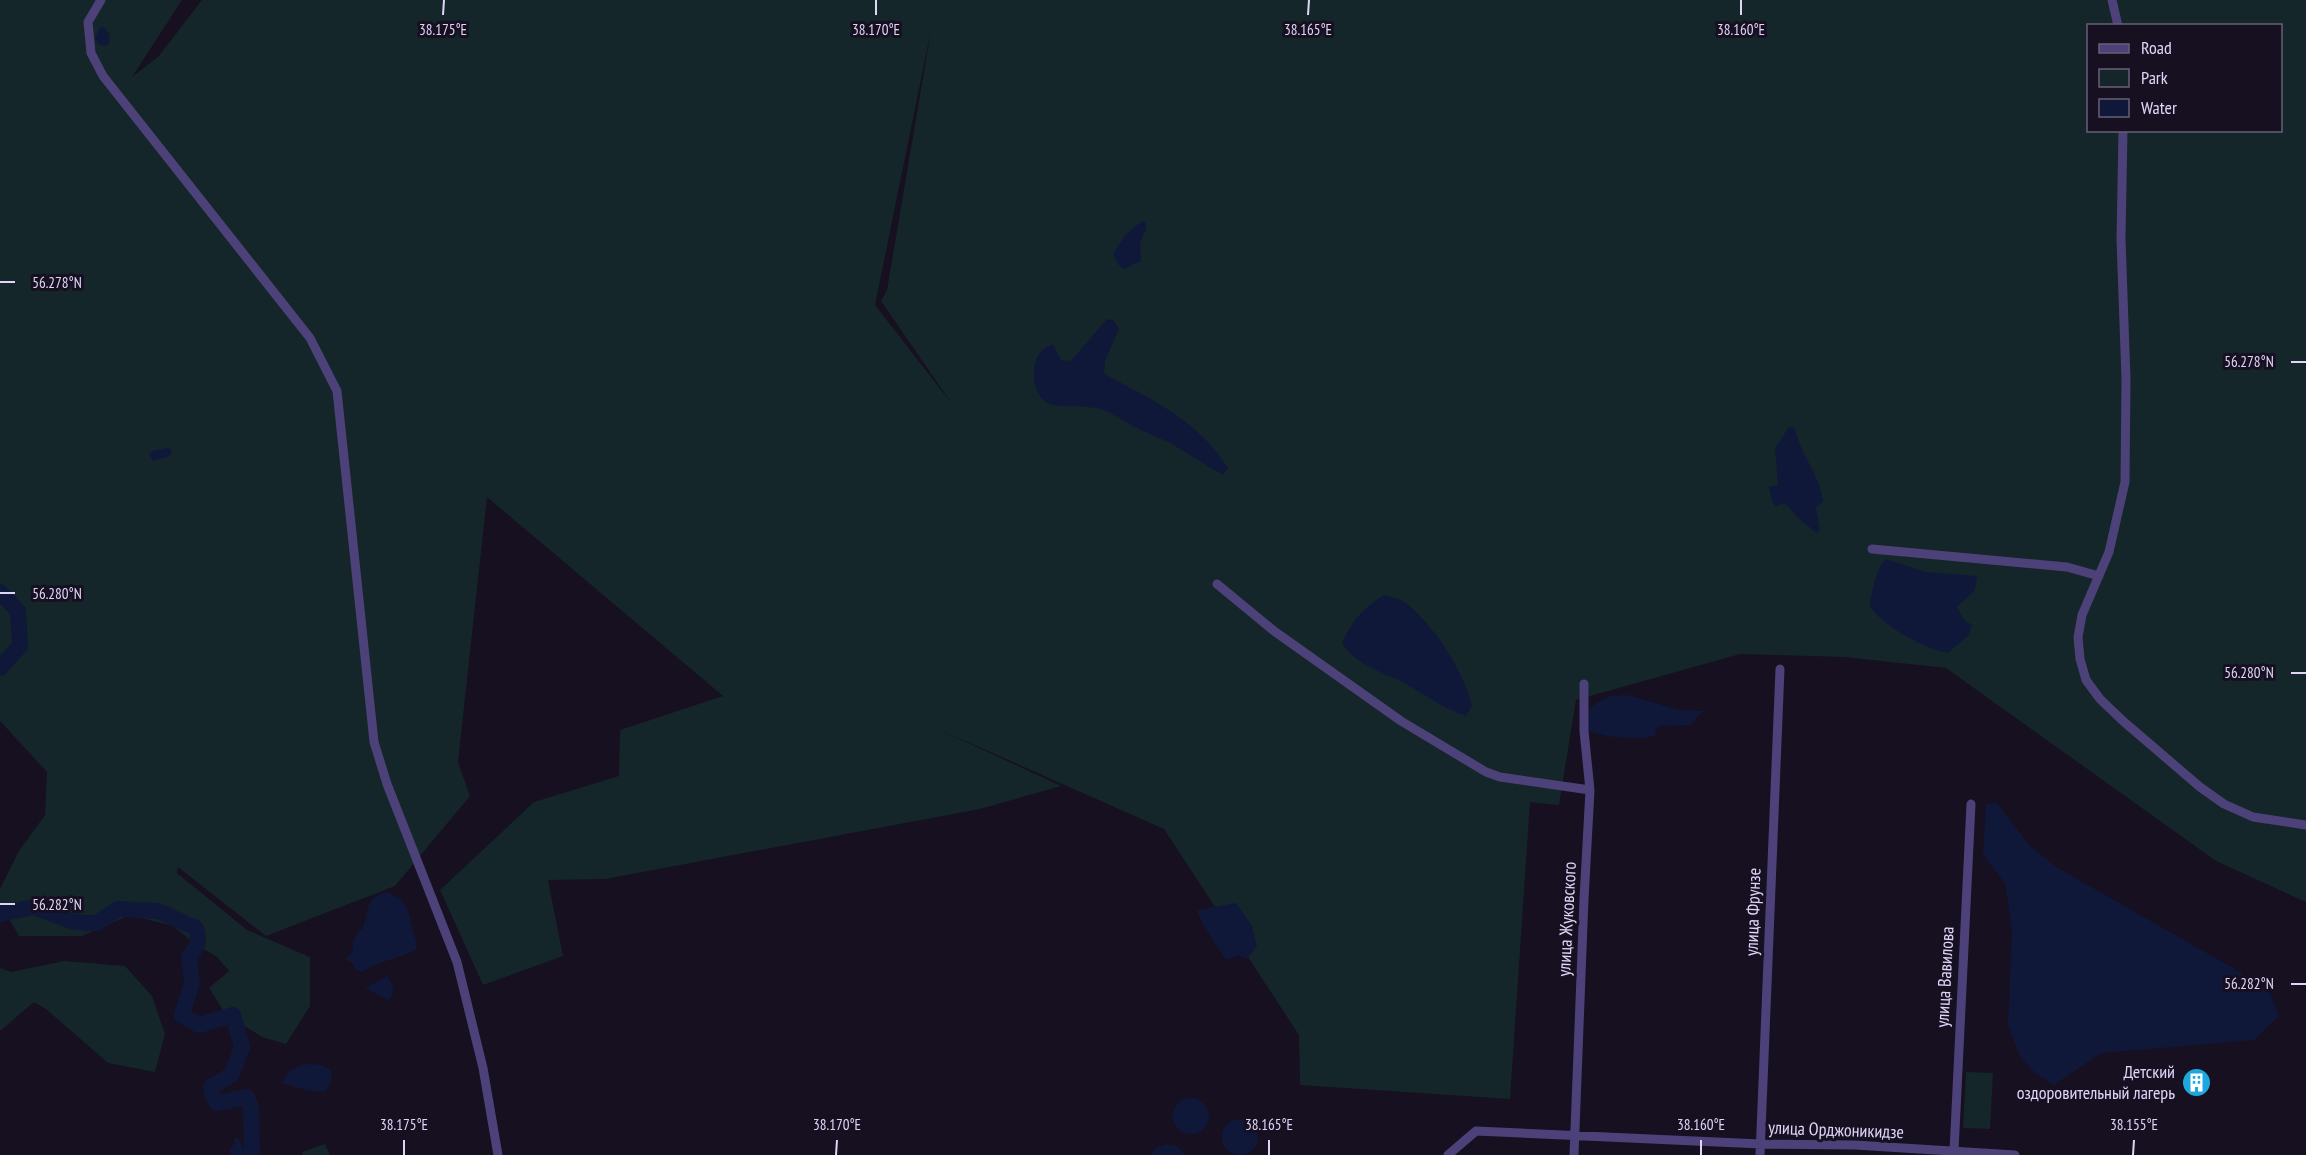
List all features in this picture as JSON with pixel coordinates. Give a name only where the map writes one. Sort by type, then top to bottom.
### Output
[{"type":"street","points":[[101,0],[88,22],[91,54],[103,76],[310,338],[337,391],[374,742],[387,784],[457,962],[483,1068],[498,1155]]},
{"type":"street","points":[[2112,0],[2118,24]]},
{"type":"street","points":[[2124,132],[2121,239],[2126,379],[2125,482],[2109,552],[2082,615],[2078,637],[2080,659],[2086,680],[2100,699],[2123,722],[2200,787],[2224,804],[2253,817],[2306,825]]},
{"type":"street","points":[[1872,549],[2067,567],[2099,576]]},
{"type":"street","points":[[1216,584],[1274,631],[1401,721],[1486,772],[1500,777],[1590,790]]},
{"type":"street","name":"улица Фрунзе","points":[[1760,1155],[1780,669]]},
{"type":"street","name":"улица Жуковского","points":[[1574,1155],[1590,790],[1584,731],[1584,684]]},
{"type":"street","name":"улица Вавилова","points":[[1954,1151],[1971,804]]},
{"type":"street","name":"улица Орджоникидзе","points":[[1448,1155],[1476,1131],[1761,1144],[1855,1145],[2015,1155]]},
{"type":"green space","points":[[0,0],[182,0],[132,77],[158,57],[202,0],[2306,0],[2306,902],[2216,861],[1946,668],[1845,657],[1740,654],[1576,700],[1559,805],[1530,802],[1510,1099],[1300,1085],[1299,1035],[1164,829],[936,728],[1061,786],[980,809],[605,879],[548,880],[563,956],[483,985],[440,890],[534,802],[619,776],[620,730],[723,696],[487,497],[458,762],[470,796],[395,886],[266,936],[178,867],[177,873],[247,930],[310,957],[310,1006],[286,1044],[262,1037],[226,1015],[209,988],[229,971],[217,957],[194,943],[173,926],[130,915],[82,936],[19,936],[0,904],[0,889],[19,851],[45,815],[47,772],[0,721]],"holes":[[[931,30],[887,290],[881,301],[952,404],[875,305]]]},
{"type":"green space","points":[[64,961],[125,966],[152,996],[165,1034],[155,1072],[108,1063],[46,1009],[34,1002],[0,1031],[0,968],[11,972]]},
{"type":"green space","points":[[1966,1072],[1993,1073],[1990,1129],[1963,1128]]},
{"type":"green space","points":[[325,1144],[330,1155],[303,1155],[302,1152]]},
{"type":"water","points":[[100,27],[105,28],[110,35],[109,43],[105,46],[99,45],[95,38]]},
{"type":"water","points":[[1142,221],[1146,223],[1146,228],[1141,243],[1141,261],[1124,269],[1118,264],[1113,254],[1126,234]]},
{"type":"water","points":[[1107,319],[1113,320],[1119,329],[1105,361],[1104,374],[1156,402],[1189,424],[1217,452],[1228,468],[1223,475],[1171,444],[1105,411],[1055,405],[1043,399],[1038,392],[1034,373],[1039,354],[1045,348],[1053,345],[1061,360],[1071,361]]},
{"type":"water","points":[[1789,427],[1795,428],[1821,492],[1823,502],[1816,507],[1820,530],[1817,533],[1800,520],[1787,505],[1781,504],[1776,507],[1772,501],[1769,487],[1778,485],[1775,448]]},
{"type":"water","points":[[168,448],[172,450],[170,456],[153,461],[149,454],[152,451]]},
{"type":"water","points":[[1886,559],[1926,572],[1977,576],[1975,590],[1957,607],[1964,620],[1972,625],[1969,635],[1948,653],[1905,636],[1884,621],[1870,606],[1877,575]]},
{"type":"water","points":[[1384,595],[1406,603],[1437,636],[1463,679],[1472,706],[1466,716],[1448,709],[1404,683],[1362,663],[1342,643],[1359,616]]},
{"type":"water","points":[[1627,695],[1679,710],[1707,711],[1701,713],[1691,725],[1660,726],[1656,729],[1655,736],[1622,738],[1588,731],[1590,707],[1609,696]]},
{"type":"water","points":[[1997,803],[2029,845],[2058,868],[2269,991],[2279,1016],[2254,1040],[2101,1053],[2054,1085],[2035,1073],[2019,1055],[2008,1025],[2012,931],[2005,883],[1983,854],[1986,804]]},
{"type":"water","points":[[388,892],[403,902],[407,909],[416,950],[362,972],[356,970],[353,964],[346,959],[353,951],[355,938],[363,928],[371,901],[380,894]]},
{"type":"water","points":[[1236,903],[1252,926],[1257,946],[1247,959],[1238,955],[1226,960],[1202,923],[1197,910]]},
{"type":"water","points":[[387,976],[393,988],[388,1000],[365,988]]},
{"type":"water","points":[[311,1064],[321,1065],[331,1070],[332,1080],[326,1091],[309,1091],[282,1084],[293,1069]]},
{"type":"water","points":[[1191,1098],[1204,1103],[1209,1116],[1204,1129],[1191,1134],[1178,1129],[1173,1116],[1178,1103]]},
{"type":"water","points":[[1240,1119],[1253,1124],[1258,1137],[1253,1150],[1240,1155],[1227,1150],[1222,1137],[1227,1124]]},
{"type":"water","points":[[238,1138],[246,1152],[244,1155],[231,1155],[230,1149],[235,1143],[234,1139]]},
{"type":"water","points":[[1165,1144],[1177,1146],[1185,1155],[1151,1155],[1154,1149]]},
{"type":"waterway","points":[[0,592],[18,611],[20,646],[0,668]]},
{"type":"waterway","points":[[0,914],[34,907],[71,921],[97,923],[118,909],[158,911],[196,928],[197,944],[189,957],[192,982],[182,1015],[199,1025],[233,1015],[242,1047],[232,1074],[211,1087],[217,1103],[247,1097],[251,1108],[252,1155]]},
{"type":"place","name":"Детский оздоровительный лагерь","points":[[2196,1082]]}]
